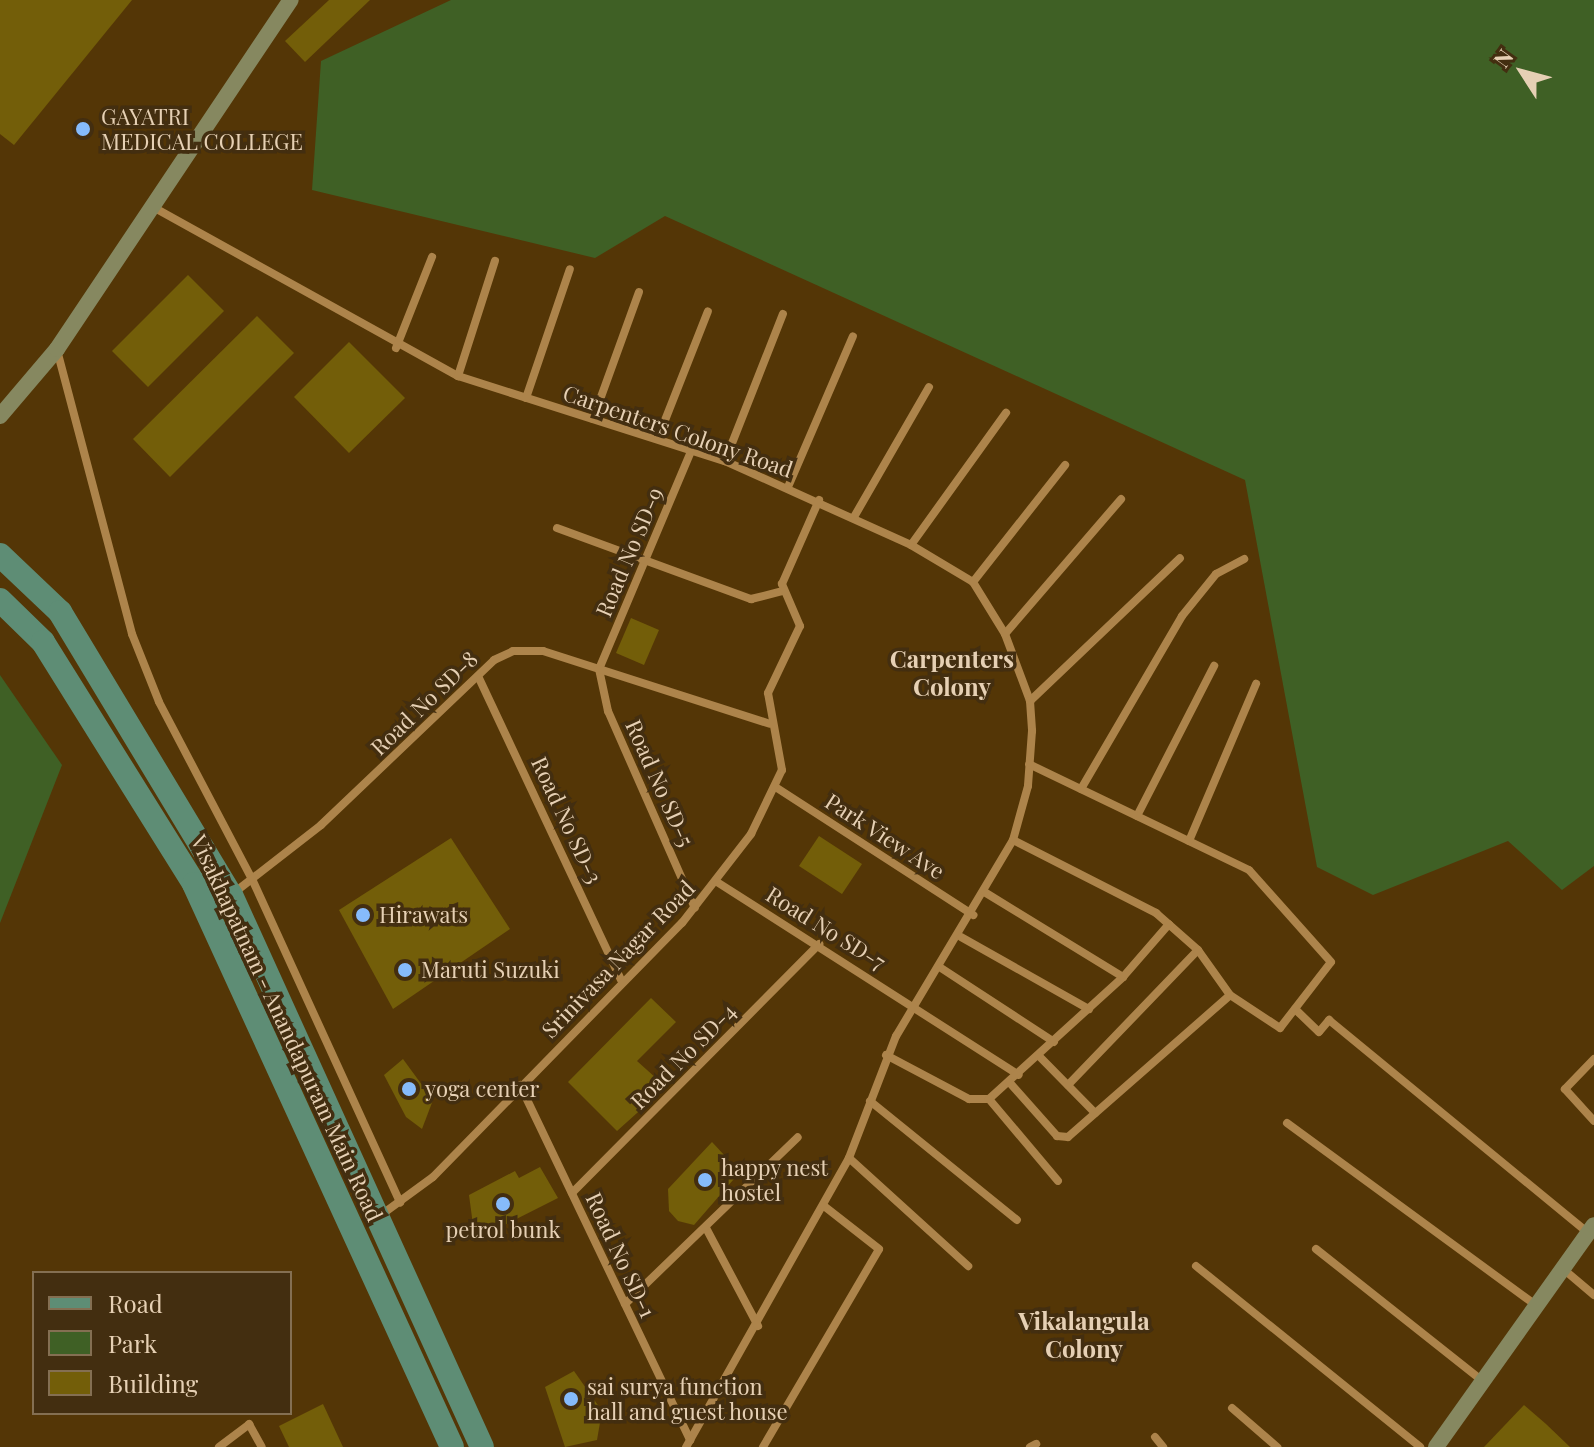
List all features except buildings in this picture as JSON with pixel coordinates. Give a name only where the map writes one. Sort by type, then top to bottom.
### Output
[{"type":"main road","name":"Visakhapatnam - Anandapuram Main Road","points":[[0,555],[60,612],[231,895],[482,1447]]},
{"type":"main road","name":"Visakhapatnam - Anandapuram Main Road","points":[[0,600],[43,642],[194,884],[452,1447]]},
{"type":"street","points":[[0,416],[57,349],[291,0]]},
{"type":"street","name":"Carpenters Colony Road","points":[[152,207],[396,348],[458,376],[725,461],[819,500],[911,545],[973,582],[1005,634],[1030,701],[1029,764],[1013,840],[961,937],[886,1055],[849,1158],[758,1326],[688,1443]]},
{"type":"street","points":[[396,348],[432,257]]},
{"type":"street","points":[[458,376],[495,261]]},
{"type":"street","points":[[526,398],[570,269]]},
{"type":"street","points":[[593,419],[639,292]]},
{"type":"street","points":[[658,438],[708,311]]},
{"type":"street","points":[[725,461],[783,314]]},
{"type":"street","points":[[788,487],[853,336]]},
{"type":"street","points":[[57,349],[132,634],[159,702],[252,879],[400,1203]]},
{"type":"street","points":[[854,517],[929,387]]},
{"type":"street","points":[[911,545],[1006,413]]},
{"type":"street","name":"Road No SD-9","points":[[599,669],[692,449]]},
{"type":"street","points":[[973,582],[1065,465]]},
{"type":"street","points":[[1005,634],[1121,499]]},
{"type":"street","points":[[780,592],[819,500]]},
{"type":"street","points":[[557,528],[751,599],[780,592]]},
{"type":"street","points":[[1030,701],[1180,558]]},
{"type":"street","points":[[1081,789],[1182,616],[1216,574],[1244,559]]},
{"type":"street","points":[[777,788],[780,752],[770,724],[768,693],[800,626],[780,592]]},
{"type":"street","name":"Road No SD-8","points":[[231,895],[321,825],[502,655],[526,649],[770,724]]},
{"type":"street","points":[[1137,816],[1214,666]]},
{"type":"street","name":"Road No SD-5","points":[[599,669],[608,711],[695,908]]},
{"type":"street","name":"Road No SD-3","points":[[478,676],[621,980]]},
{"type":"street","points":[[1189,841],[1256,684]]},
{"type":"street","points":[[1013,840],[1169,924],[1198,950],[1230,995],[1280,1028],[1331,962],[1254,875],[1029,764]]},
{"type":"street","name":"Srinivasa Nagar Road","points":[[376,1219],[400,1203],[695,908],[717,882],[777,788]]},
{"type":"street","name":"Park View Ave","points":[[777,788],[973,915]]},
{"type":"street","name":"Road No SD-7","points":[[717,882],[917,1004],[1019,1075]]},
{"type":"street","points":[[986,893],[1123,977]]},
{"type":"street","points":[[886,1055],[969,1099],[989,1099],[1019,1075],[1123,977],[1169,924]]},
{"type":"street","points":[[961,937],[1089,1009]]},
{"type":"street","name":"Road No SD-4","points":[[572,1193],[819,944]]},
{"type":"street","points":[[1068,1085],[1198,950]]},
{"type":"street","points":[[941,968],[1054,1042]]},
{"type":"street","points":[[1010,1083],[1062,1138],[1230,995]]},
{"type":"street","points":[[1295,1009],[1319,1032],[1329,1020],[1591,1229],[1436,1447]]},
{"type":"street","points":[[1039,1056],[1095,1113]]},
{"type":"street","points":[[1594,1059],[1565,1089],[1594,1121]]},
{"type":"street","name":"Road No SD-1","points":[[520,1085],[688,1443]]},
{"type":"street","points":[[989,1099],[1058,1181]]},
{"type":"street","points":[[870,1101],[1017,1220]]},
{"type":"street","points":[[1287,1123],[1537,1306]]},
{"type":"street","points":[[625,1304],[798,1137]]},
{"type":"street","points":[[849,1158],[968,1266]]},
{"type":"street","points":[[763,1447],[879,1249],[824,1206]]},
{"type":"street","points":[[706,1228],[758,1326]]},
{"type":"street","points":[[1316,1249],[1484,1382]]},
{"type":"street","points":[[1196,1266],[1420,1447]]},
{"type":"street","points":[[1562,1267],[1594,1295]]},
{"type":"street","points":[[1232,1408],[1277,1447]]},
{"type":"street","points":[[219,1447],[249,1424],[262,1447]]},
{"type":"street","points":[[1155,1437],[1163,1447]]},
{"type":"green space","points":[[451,0],[1594,0],[1594,866],[1562,890],[1508,841],[1373,895],[1317,867],[1245,480],[665,216],[595,258],[312,190],[321,61]]},
{"type":"green space","points":[[0,675],[62,765],[0,923]]},
{"type":"place","name":"GAYATRI MEDICAL COLLEGE","points":[[83,129]]},
{"type":"place","name":"Hirawats","points":[[363,915]]},
{"type":"place","name":"Maruti Suzuki","points":[[405,970]]},
{"type":"place","name":"yoga center","points":[[409,1089]]},
{"type":"place","name":"happy nest hostel","points":[[705,1180]]},
{"type":"place","name":"petrol bunk","points":[[503,1204]]},
{"type":"place","name":"sai surya function hall and guest house","points":[[571,1399]]},
{"type":"district","name":"Carpenters Colony","points":[[952,673]]},
{"type":"district","name":"Vikalangula Colony","points":[[1084,1335]]}]
